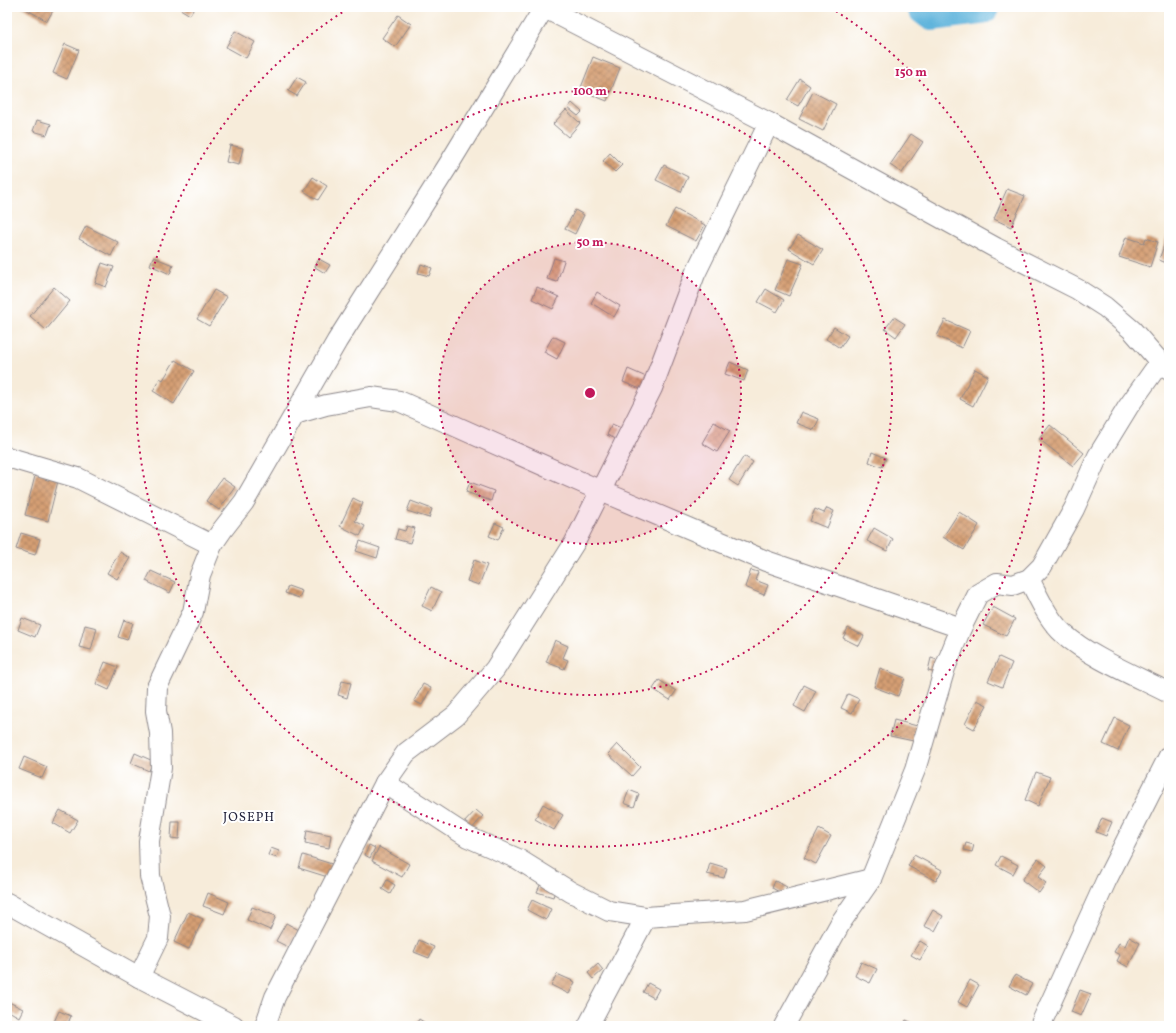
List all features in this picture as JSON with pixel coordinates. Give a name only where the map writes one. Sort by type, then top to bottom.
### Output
[{"type":"street","points":[[139,977],[158,938],[160,916],[150,876],[149,841],[162,768],[160,733],[156,711],[157,687],[193,612],[200,575],[212,545],[244,502],[337,341],[450,164],[544,7],[769,123],[996,248],[1077,289],[1105,307],[1132,330],[1164,366],[1128,407],[1098,456],[1074,509],[1042,566],[1029,579],[1013,585],[997,583],[978,594],[961,628],[941,682],[915,770],[871,879],[841,922],[784,1026]]},
{"type":"street","points":[[264,1026],[279,990],[385,783],[406,753],[456,715],[495,669],[575,542],[652,388],[695,274],[769,123]]},
{"type":"street","points":[[295,414],[326,405],[371,397],[399,401],[601,491],[766,561],[961,628]]},
{"type":"street","points":[[7,457],[78,478],[212,545]]},
{"type":"street","points":[[1029,579],[1044,607],[1064,634],[1094,654],[1169,693]]},
{"type":"street","points":[[1040,1026],[1106,881],[1169,756]]},
{"type":"street","points":[[385,783],[468,837],[518,860],[571,892],[609,911],[646,917],[745,910],[871,879]]},
{"type":"street","points":[[7,903],[139,977],[228,1024]]},
{"type":"street","points":[[588,1026],[646,917]]},
{"type":"building","points":[[22,7],[55,7],[47,21]]},
{"type":"building","points":[[177,7],[195,7],[190,15]]},
{"type":"building","points":[[398,15],[411,24],[395,47],[382,38]]},
{"type":"building","points":[[235,31],[255,42],[246,58],[226,47]]},
{"type":"building","points":[[65,44],[79,50],[67,79],[53,73]]},
{"type":"building","points":[[593,57],[620,68],[607,101],[580,90]]},
{"type":"building","points":[[297,77],[306,82],[297,96],[288,91]]},
{"type":"building","points":[[800,79],[810,86],[798,106],[787,100]]},
{"type":"building","points":[[813,92],[836,104],[823,131],[799,119]]},
{"type":"building","points":[[572,103],[582,112],[578,116],[568,108]]},
{"type":"building","points":[[566,110],[580,123],[568,137],[553,124]]},
{"type":"building","points":[[37,120],[51,124],[47,135],[33,131]]},
{"type":"building","points":[[911,134],[923,142],[902,173],[890,165]]},
{"type":"building","points":[[230,145],[243,148],[239,165],[226,162]]},
{"type":"building","points":[[610,153],[622,165],[615,172],[603,161]]},
{"type":"building","points":[[664,165],[688,177],[681,192],[656,180]]},
{"type":"building","points":[[313,177],[327,186],[318,200],[304,191]]},
{"type":"building","points":[[1007,189],[1025,196],[1011,227],[994,219]]},
{"type":"building","points":[[675,209],[705,225],[696,241],[666,226]]},
{"type":"building","points":[[575,210],[584,215],[575,234],[565,229]]},
{"type":"building","points":[[86,226],[118,242],[111,256],[79,239]]},
{"type":"building","points":[[1169,230],[1169,264],[1159,260]]},
{"type":"building","points":[[798,235],[823,250],[814,264],[789,249]]},
{"type":"building","points":[[1126,237],[1144,243],[1146,238],[1158,242],[1150,267],[1119,257]]},
{"type":"building","points":[[153,257],[173,265],[170,274],[150,265]]},
{"type":"building","points":[[554,258],[564,261],[557,282],[547,279]]},
{"type":"building","points":[[319,259],[330,265],[325,273],[315,267]]},
{"type":"building","points":[[788,259],[803,264],[789,296],[775,290]]},
{"type":"building","points":[[102,263],[114,267],[106,287],[95,283]]},
{"type":"building","points":[[421,264],[432,268],[429,276],[418,273]]},
{"type":"building","points":[[54,287],[70,301],[46,330],[30,316]]},
{"type":"building","points":[[537,287],[559,297],[553,309],[532,299]]},
{"type":"building","points":[[766,289],[784,300],[777,312],[758,302]]},
{"type":"building","points":[[214,290],[227,297],[209,326],[197,319]]},
{"type":"building","points":[[597,292],[620,306],[614,317],[591,303]]},
{"type":"building","points":[[894,317],[905,324],[896,337],[885,329]]},
{"type":"building","points":[[945,320],[970,331],[962,348],[937,336]]},
{"type":"building","points":[[834,327],[848,336],[840,348],[826,339]]},
{"type":"building","points":[[553,336],[565,342],[557,359],[544,352]]},
{"type":"building","points":[[175,360],[194,371],[174,404],[153,391],[160,378],[163,380]]},
{"type":"building","points":[[730,362],[748,370],[744,381],[725,374]]},
{"type":"building","points":[[628,369],[653,380],[648,392],[623,382]]},
{"type":"building","points":[[975,369],[988,376],[973,406],[960,399]]},
{"type":"building","points":[[801,412],[819,419],[814,430],[796,423]]},
{"type":"building","points":[[714,422],[730,431],[717,452],[702,443]]},
{"type":"building","points":[[612,424],[621,428],[616,439],[607,435]]},
{"type":"building","points":[[1050,425],[1084,453],[1073,466],[1039,439]]},
{"type":"building","points":[[872,452],[886,458],[882,467],[869,462]]},
{"type":"building","points":[[744,456],[753,462],[738,486],[729,480]]},
{"type":"building","points":[[36,472],[59,477],[48,521],[25,515]]},
{"type":"building","points":[[222,478],[235,487],[219,510],[206,501]]},
{"type":"building","points":[[470,482],[494,491],[491,501],[466,492]]},
{"type":"building","points":[[353,498],[363,503],[355,521],[365,526],[360,536],[340,526]]},
{"type":"building","points":[[411,501],[432,509],[429,518],[407,511]]},
{"type":"building","points":[[827,508],[834,511],[827,528],[810,521],[815,509],[824,513]]},
{"type":"building","points":[[959,512],[979,525],[964,550],[943,537]]},
{"type":"building","points":[[495,523],[504,527],[498,540],[489,536]]},
{"type":"building","points":[[407,526],[415,528],[410,543],[395,539],[398,529],[405,531]]},
{"type":"building","points":[[874,528],[893,539],[887,551],[867,541]]},
{"type":"building","points":[[21,533],[40,539],[35,555],[16,549]]},
{"type":"building","points":[[360,541],[380,548],[377,558],[356,551]]},
{"type":"building","points":[[120,552],[130,558],[117,579],[107,573]]},
{"type":"building","points":[[474,560],[487,565],[479,585],[467,581]]},
{"type":"building","points":[[751,570],[758,572],[755,580],[768,585],[764,595],[745,587]]},
{"type":"building","points":[[151,571],[175,582],[170,593],[146,581]]},
{"type":"building","points":[[288,586],[302,591],[299,598],[285,593]]},
{"type":"building","points":[[431,587],[441,592],[432,611],[422,606]]},
{"type":"building","points":[[993,607],[1015,619],[1006,636],[983,625]]},
{"type":"building","points":[[22,618],[40,625],[35,637],[18,630]]},
{"type":"building","points":[[124,620],[133,623],[127,640],[118,637]]},
{"type":"building","points":[[85,625],[97,628],[91,650],[79,647]]},
{"type":"building","points":[[848,628],[864,636],[859,646],[843,638]]},
{"type":"building","points":[[555,640],[568,646],[563,658],[568,660],[564,669],[546,662]]},
{"type":"building","points":[[999,657],[1012,663],[1002,687],[988,681]]},
{"type":"building","points":[[931,658],[941,661],[937,673],[928,671]]},
{"type":"building","points":[[105,662],[118,667],[109,690],[96,684]]},
{"type":"building","points":[[880,668],[905,678],[898,696],[874,687]]},
{"type":"building","points":[[659,680],[676,691],[670,700],[653,689]]},
{"type":"building","points":[[342,681],[351,683],[347,698],[338,695]]},
{"type":"building","points":[[423,684],[431,688],[422,705],[414,701]]},
{"type":"building","points":[[804,685],[816,691],[805,712],[794,706]]},
{"type":"building","points":[[848,694],[859,699],[852,713],[841,708]]},
{"type":"building","points":[[977,700],[987,705],[974,729],[965,724]]},
{"type":"building","points":[[1115,718],[1129,725],[1118,751],[1103,744]]},
{"type":"building","points":[[894,720],[921,727],[918,742],[890,736]]},
{"type":"building","points":[[617,744],[640,767],[632,776],[608,754]]},
{"type":"building","points":[[135,753],[153,761],[149,771],[131,763]]},
{"type":"building","points":[[24,757],[47,767],[42,778],[19,769]]},
{"type":"building","points":[[1036,772],[1050,777],[1038,806],[1025,800]]},
{"type":"building","points":[[629,790],[639,794],[634,807],[624,803]]},
{"type":"building","points":[[543,804],[563,815],[554,830],[535,819]]},
{"type":"building","points":[[60,810],[78,820],[70,833],[53,823]]},
{"type":"building","points":[[476,810],[483,816],[470,831],[463,824]]},
{"type":"building","points":[[1102,818],[1112,822],[1106,836],[1096,832]]},
{"type":"building","points":[[172,822],[180,822],[179,839],[171,838]]},
{"type":"building","points":[[819,829],[831,836],[816,864],[804,858]]},
{"type":"building","points":[[307,830],[331,835],[329,848],[305,843]]},
{"type":"building","points":[[966,843],[974,845],[972,852],[964,850]]},
{"type":"building","points":[[369,845],[375,848],[370,858],[365,855]]},
{"type":"building","points":[[379,847],[409,864],[402,877],[372,861]]},
{"type":"building","points":[[271,848],[279,851],[277,858],[268,855]]},
{"type":"building","points":[[303,855],[335,865],[331,878],[299,868]]},
{"type":"building","points":[[914,855],[942,870],[936,881],[908,866]]},
{"type":"building","points":[[1001,856],[1018,865],[1013,874],[996,865]]},
{"type":"building","points":[[1038,859],[1047,866],[1038,877],[1046,883],[1039,893],[1022,880]]},
{"type":"building","points":[[710,863],[727,868],[724,878],[707,874]]},
{"type":"building","points":[[387,880],[395,885],[390,894],[382,889]]},
{"type":"building","points":[[775,881],[787,887],[783,894],[772,888]]},
{"type":"building","points":[[541,883],[556,888],[553,897],[537,892]]},
{"type":"building","points":[[208,893],[229,902],[224,914],[203,906]]},
{"type":"building","points":[[532,900],[551,909],[546,920],[527,910]]},
{"type":"building","points":[[252,907],[276,916],[270,930],[247,920]]},
{"type":"building","points":[[933,910],[943,916],[935,931],[924,926]]},
{"type":"building","points":[[188,912],[203,919],[189,949],[174,942]]},
{"type":"building","points":[[286,923],[299,930],[290,948],[276,941]]},
{"type":"building","points":[[1129,937],[1140,943],[1128,967],[1117,961],[1120,955],[1114,952],[1119,943],[1125,946]]},
{"type":"building","points":[[419,940],[434,947],[429,958],[414,952]]},
{"type":"building","points":[[920,941],[928,946],[920,960],[911,955]]},
{"type":"building","points":[[861,962],[877,969],[870,983],[855,976]]},
{"type":"building","points":[[598,964],[603,970],[593,979],[588,973]]},
{"type":"building","points":[[557,974],[575,982],[569,994],[551,985]]},
{"type":"building","points":[[1015,975],[1032,984],[1026,995],[1009,986]]},
{"type":"building","points":[[970,980],[979,985],[967,1007],[958,1002]]},
{"type":"building","points":[[648,983],[659,989],[654,998],[643,992]]},
{"type":"building","points":[[1080,990],[1091,994],[1081,1016],[1071,1012]]},
{"type":"building","points":[[7,1001],[23,1009],[19,1017],[7,1010]]},
{"type":"building","points":[[59,1011],[71,1016],[67,1026],[52,1026]]},
{"type":"building","points":[[419,1019],[430,1026],[415,1026]]},
{"type":"building","points":[[906,1020],[919,1026],[903,1026]]},
{"type":"waterway","points":[[925,7],[933,13],[981,7]]},
{"type":"district","name":"JOSEPH","points":[[249,818]]}]
